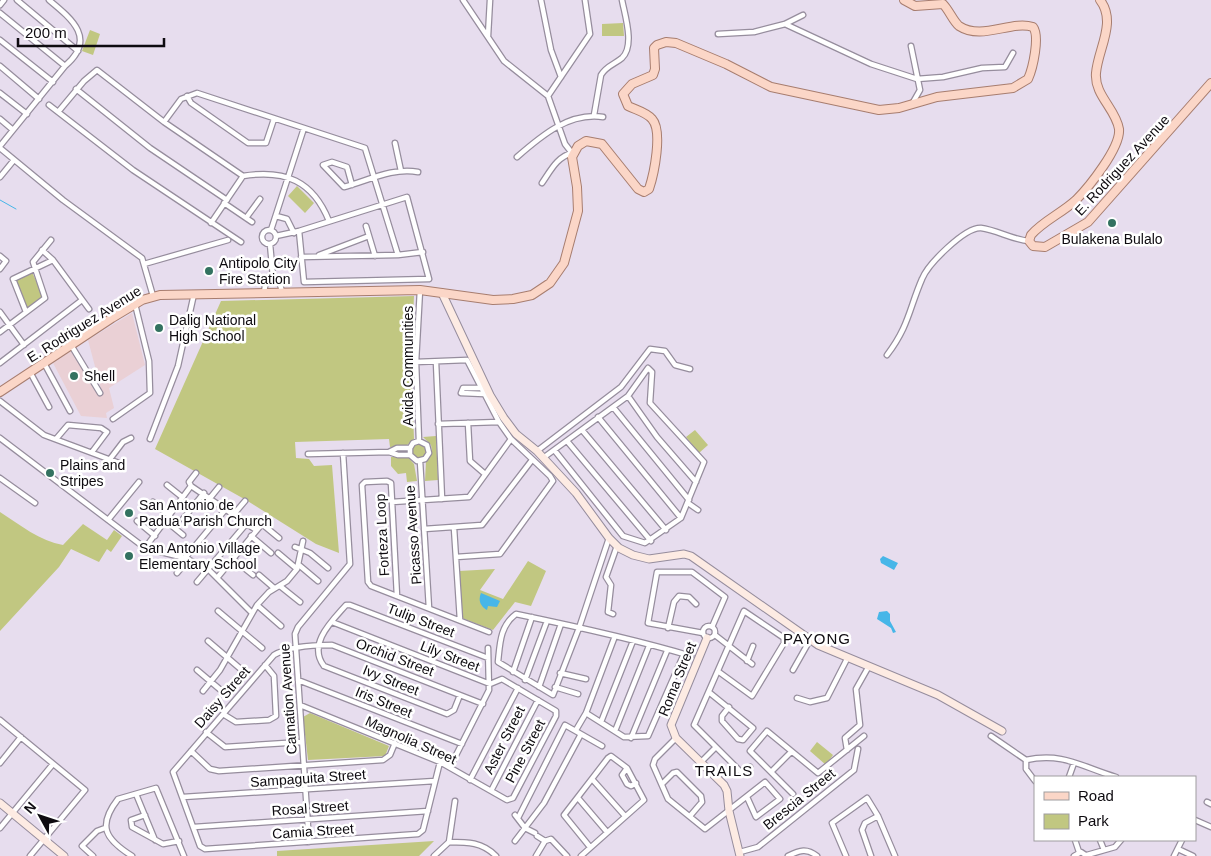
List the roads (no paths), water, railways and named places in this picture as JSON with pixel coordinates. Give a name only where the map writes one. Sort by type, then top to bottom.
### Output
[{"type":"main road","points":[[572,153],[586,141],[598,142],[612,155],[638,189],[644,192],[649,189],[658,137],[656,125],[649,116],[628,106],[623,94],[632,84],[653,75],[655,69],[653,52],[657,44],[661,42],[685,46],[738,69],[771,87],[879,110],[899,108],[937,97],[1019,86],[1028,79],[1031,72],[1036,31],[1029,26],[993,31],[969,30],[956,23],[943,4],[915,6],[904,0]]},
{"type":"main road","name":"E. Rodriguez Avenue","points":[[1100,0],[1106,7],[1108,20],[1096,80],[1099,90],[1118,125],[1118,140],[1087,188],[1072,203],[1034,231],[1029,241],[1036,248],[1045,247],[1088,222],[1211,83]]},
{"type":"main road","name":"E. Rodriguez Avenue","points":[[0,392],[135,304],[153,296],[194,293],[420,290],[478,299],[513,299],[541,291],[554,279],[564,263],[578,211],[572,153]]},
{"type":"street","points":[[0,5],[4,0]]},
{"type":"street","points":[[17,0],[78,51]]},
{"type":"street","points":[[49,0],[74,21],[80,36],[78,51],[75,58],[66,66],[0,147],[62,200],[142,258],[153,296]]},
{"type":"street","points":[[463,0],[504,61],[548,96],[565,144],[572,153],[564,155],[542,183]]},
{"type":"street","points":[[488,37],[490,0]]},
{"type":"street","points":[[541,0],[551,50],[561,77]]},
{"type":"street","points":[[548,96],[590,34],[585,0]]},
{"type":"street","points":[[594,115],[597,86],[601,75],[604,69],[623,57],[629,44],[622,0]]},
{"type":"street","points":[[0,13],[66,66]]},
{"type":"street","points":[[718,34],[754,32],[785,24],[803,15]]},
{"type":"street","points":[[785,24],[871,64],[917,79],[942,77],[982,68],[1005,67],[1013,53]]},
{"type":"street","points":[[0,40],[53,82]]},
{"type":"street","points":[[911,46],[920,90],[912,104]]},
{"type":"street","points":[[0,66],[39,99]]},
{"type":"street","points":[[58,112],[76,90],[97,70],[164,122],[243,176],[267,173],[288,177],[302,183],[323,205],[329,221]]},
{"type":"street","points":[[76,90],[150,148],[252,222]]},
{"type":"street","points":[[0,93],[26,114]]},
{"type":"street","points":[[164,122],[181,100],[197,93],[365,148],[398,255]]},
{"type":"street","points":[[187,96],[191,103],[248,143],[266,143],[274,119]]},
{"type":"street","points":[[50,105],[133,170],[242,242]]},
{"type":"street","points":[[517,158],[532,144],[559,126],[579,116],[603,116]]},
{"type":"street","points":[[0,119],[13,130]]},
{"type":"street","points":[[271,230],[304,128]]},
{"type":"street","points":[[395,143],[400,171]]},
{"type":"street","points":[[0,176],[14,160]]},
{"type":"street","points":[[352,185],[347,167],[332,162],[323,165],[344,187],[352,185],[400,171],[418,172]]},
{"type":"street","points":[[211,223],[243,176]]},
{"type":"street","points":[[276,216],[287,219],[296,232],[304,282],[426,281],[429,279],[430,275],[407,197],[296,232],[276,236]]},
{"type":"street","points":[[246,218],[260,199]]},
{"type":"street","points":[[366,226],[375,256]]},
{"type":"street","points":[[887,355],[907,324],[922,278],[942,253],[961,237],[972,230],[981,228],[1029,241]]},
{"type":"street","points":[[271,230],[276,236]]},
{"type":"street","points":[[271,230],[264,231],[262,236],[264,243],[270,244],[275,241],[276,236]]},
{"type":"street","points":[[318,255],[369,236]]},
{"type":"street","points":[[0,332],[45,298],[33,262],[51,240]]},
{"type":"street","points":[[144,264],[228,240]]},
{"type":"street","points":[[270,244],[273,278]]},
{"type":"street","points":[[42,250],[53,260],[88,309]]},
{"type":"street","points":[[301,257],[318,255],[375,256],[423,252]]},
{"type":"street","points":[[0,256],[6,261],[0,269]]},
{"type":"street","points":[[26,312],[14,278],[53,260]]},
{"type":"street","points":[[264,292],[266,281],[273,278],[279,280],[282,292]]},
{"type":"street","name":"Avida Communities","points":[[419,441],[416,362],[420,290]]},
{"type":"street","points":[[150,439],[178,366],[191,315],[194,293]]},
{"type":"street","points":[[442,293],[490,395],[504,418],[516,434],[544,458],[582,501],[617,546],[633,555],[649,559],[684,554],[691,556],[810,640],[938,695],[1002,731]]},
{"type":"street","points":[[0,363],[82,300]]},
{"type":"street","points":[[112,419],[150,393],[149,361],[135,304]]},
{"type":"street","points":[[0,312],[8,326],[24,345]]},
{"type":"street","points":[[71,345],[100,393]]},
{"type":"street","points":[[537,451],[621,387],[650,349],[665,351],[675,365],[690,369]]},
{"type":"street","points":[[416,362],[468,360],[499,422],[511,439],[553,481],[500,554],[456,558]]},
{"type":"street","points":[[436,362],[442,499]]},
{"type":"street","points":[[44,363],[70,411]]},
{"type":"street","points":[[544,458],[628,396],[646,370],[650,370],[650,403],[704,462],[681,518],[651,541],[645,543],[623,536],[554,451]]},
{"type":"street","points":[[30,372],[49,407]]},
{"type":"street","points":[[481,388],[463,388],[461,393],[484,394]]},
{"type":"street","points":[[628,396],[657,437],[696,482]]},
{"type":"street","points":[[0,401],[44,435],[119,463]]},
{"type":"street","points":[[613,407],[698,510]]},
{"type":"street","points":[[598,417],[681,518]]},
{"type":"street","points":[[438,424],[499,422]]},
{"type":"street","points":[[468,423],[470,461],[486,474]]},
{"type":"street","points":[[56,439],[68,426],[101,428],[107,432],[92,452]]},
{"type":"street","points":[[582,430],[666,530]]},
{"type":"street","points":[[0,438],[145,548],[186,559],[208,569],[252,613]]},
{"type":"street","points":[[110,459],[123,442],[131,438]]},
{"type":"street","points":[[392,502],[469,497],[511,439]]},
{"type":"street","points":[[308,454],[389,452],[398,455],[410,455],[420,461],[427,456],[429,450],[425,443],[419,441],[413,443],[410,448],[410,455]]},
{"type":"street","points":[[567,441],[651,541]]},
{"type":"street","points":[[389,452],[397,448],[410,448]]},
{"type":"street","name":"Carnation Avenue","points":[[308,842],[296,629],[350,564],[343,454]]},
{"type":"street","points":[[424,529],[482,526],[532,460]]},
{"type":"street","name":"Picasso Avenue","points":[[420,461],[429,608]]},
{"type":"street","points":[[191,486],[189,482],[196,473]]},
{"type":"street","points":[[0,478],[35,503]]},
{"type":"street","name":"Forteza Loop","points":[[390,481],[392,502],[397,596],[369,584],[367,579],[363,483],[390,481]]},
{"type":"street","points":[[108,520],[139,482]]},
{"type":"street","points":[[167,485],[182,497]]},
{"type":"street","points":[[145,548],[191,486]]},
{"type":"street","points":[[191,486],[256,530]]},
{"type":"street","points":[[210,498],[218,487]]},
{"type":"street","points":[[183,520],[204,493]]},
{"type":"street","points":[[234,514],[245,501]]},
{"type":"street","points":[[153,502],[170,516]]},
{"type":"street","points":[[177,573],[225,510]]},
{"type":"street","points":[[137,521],[154,536]]},
{"type":"street","points":[[166,521],[183,535]]},
{"type":"street","points":[[197,582],[247,523]]},
{"type":"street","points":[[217,578],[262,524],[279,538]]},
{"type":"street","points":[[454,528],[460,620]]},
{"type":"street","points":[[251,536],[271,553]]},
{"type":"street","points":[[609,538],[578,628],[553,695],[525,680],[498,662],[501,633],[516,614],[532,617],[547,621],[578,628],[615,636],[691,656]]},
{"type":"street","points":[[203,691],[228,658],[257,605],[274,588],[280,586],[298,567],[303,541]]},
{"type":"street","points":[[613,614],[608,612],[611,588],[606,574],[617,546]]},
{"type":"street","points":[[295,547],[310,553],[328,568]]},
{"type":"street","points":[[278,553],[318,581]]},
{"type":"street","points":[[233,559],[252,576]]},
{"type":"street","points":[[712,627],[725,597],[692,572],[657,572],[647,620],[648,623],[705,636],[715,635]]},
{"type":"street","points":[[259,575],[274,588]]},
{"type":"street","points":[[280,586],[300,602]]},
{"type":"street","points":[[397,596],[489,632]]},
{"type":"street","points":[[668,628],[674,602],[679,596],[689,597],[696,604]]},
{"type":"street","name":"Tulip Street","points":[[332,622],[346,605],[350,604],[488,658]]},
{"type":"street","points":[[257,605],[281,626]]},
{"type":"street","points":[[218,611],[262,648]]},
{"type":"street","points":[[719,672],[752,696],[784,643],[784,638],[744,611],[710,693],[694,725],[741,772],[750,768]]},
{"type":"street","points":[[513,672],[532,617]]},
{"type":"street","points":[[525,680],[547,621]]},
{"type":"street","points":[[319,645],[321,635],[332,622]]},
{"type":"street","name":"Lily Street","points":[[332,622],[490,684],[502,679],[556,711]]},
{"type":"street","points":[[539,687],[561,624]]},
{"type":"street","points":[[712,627],[715,635],[728,648],[752,664]]},
{"type":"street","points":[[705,636],[706,628],[712,627]]},
{"type":"street","points":[[576,730],[586,713],[615,636]]},
{"type":"street","name":"Roma Street","points":[[705,636],[670,725],[676,738],[724,785],[727,791],[729,811],[740,854]]},
{"type":"street","points":[[793,670],[810,640]]},
{"type":"street","points":[[208,641],[244,671]]},
{"type":"street","points":[[601,722],[632,642]]},
{"type":"street","name":"Orchid Street","points":[[296,649],[319,645],[337,646],[483,704]]},
{"type":"street","name":"Ivy Street","points":[[319,645],[320,660],[324,666],[447,714],[454,710],[460,695]]},
{"type":"street","points":[[615,731],[649,646]]},
{"type":"street","points":[[747,661],[753,646]]},
{"type":"street","points":[[450,767],[483,704],[490,684],[488,648]]},
{"type":"street","name":"Daisy Street","points":[[182,797],[173,772],[276,653],[296,649]]},
{"type":"street","points":[[630,738],[667,651]]},
{"type":"street","points":[[586,713],[630,738],[646,737],[650,734],[684,654]]},
{"type":"street","points":[[797,698],[810,702],[827,698],[848,657]]},
{"type":"street","points":[[223,714],[236,722],[270,720],[276,716],[274,676],[265,665]]},
{"type":"street","points":[[847,750],[845,738],[860,725],[856,688],[870,666]]},
{"type":"street","points":[[197,670],[223,692]]},
{"type":"street","points":[[560,674],[586,679]]},
{"type":"street","name":"Iris Street","points":[[298,680],[462,744]]},
{"type":"street","points":[[555,687],[578,694]]},
{"type":"street","points":[[470,780],[518,688]]},
{"type":"street","points":[[710,693],[729,707],[753,728],[743,740],[738,739],[722,721],[722,716],[729,707]]},
{"type":"street","name":"Aster Street","points":[[491,791],[538,700]]},
{"type":"street","name":"Magnolia Street","points":[[300,705],[440,762],[507,800],[511,799]]},
{"type":"street","name":"Pine Street","points":[[511,799],[556,716],[556,711]]},
{"type":"street","points":[[0,720],[85,790],[30,856]]},
{"type":"street","points":[[545,841],[525,828],[516,816],[565,725],[602,746]]},
{"type":"street","points":[[793,794],[750,751],[767,731],[818,773],[864,736]]},
{"type":"street","points":[[206,732],[225,747],[302,742]]},
{"type":"street","points":[[515,841],[544,803],[581,734]]},
{"type":"street","points":[[991,736],[1026,760],[1048,757],[1066,758],[1074,763],[1112,776]]},
{"type":"street","points":[[0,763],[21,737]]},
{"type":"street","points":[[676,738],[655,759],[653,765],[668,799],[705,829],[765,782],[779,797],[778,802],[756,817],[747,797]]},
{"type":"street","points":[[191,751],[214,771],[383,760],[390,755],[395,743]]},
{"type":"street","points":[[700,763],[716,747]]},
{"type":"street","name":"Brescia Street","points":[[740,854],[758,846],[854,770],[858,749]]},
{"type":"street","points":[[771,772],[791,752]]},
{"type":"street","points":[[581,856],[643,801],[636,783],[627,768],[613,757],[609,757],[565,813],[566,819],[590,848]]},
{"type":"street","points":[[1026,760],[1026,769],[1034,780]]},
{"type":"street","points":[[428,812],[440,762]]},
{"type":"street","points":[[1068,776],[1074,763]]},
{"type":"street","points":[[0,828],[53,764]]},
{"type":"street","points":[[627,768],[622,776],[626,784],[629,786],[636,783]]},
{"type":"street","points":[[1093,776],[1095,771]]},
{"type":"street","points":[[662,784],[676,772],[701,796],[702,802],[690,816]]},
{"type":"street","points":[[592,779],[625,816]]},
{"type":"street","name":"Sampaguita Street","points":[[182,797],[435,781]]},
{"type":"street","points":[[132,856],[109,839],[106,828],[109,813],[118,799],[156,788],[184,856]]},
{"type":"street","points":[[136,794],[155,840]]},
{"type":"street","points":[[182,797],[194,827]]},
{"type":"street","points":[[578,798],[607,832]]},
{"type":"street","points":[[846,856],[832,823],[867,798],[878,816],[895,856]]},
{"type":"street","points":[[434,856],[449,842],[455,801]]},
{"type":"street","points":[[0,803],[64,856]]},
{"type":"street","name":"Rosal Street","points":[[194,827],[428,812]]},
{"type":"street","name":"Camia Street","points":[[194,827],[202,848],[308,842],[412,835],[422,830],[428,812]]},
{"type":"street","points":[[144,815],[132,820],[132,826],[155,840],[168,845],[179,841]]},
{"type":"street","points":[[871,856],[862,834],[862,827],[865,823],[878,816]]},
{"type":"street","points":[[1196,820],[1211,827]]},
{"type":"street","points":[[93,856],[82,846],[97,831],[106,828]]},
{"type":"street","points":[[536,856],[545,841],[551,839],[567,856]]},
{"type":"street","points":[[1075,841],[1079,852],[1087,856],[1115,846],[1120,841]]},
{"type":"street","points":[[1100,841],[1104,850]]},
{"type":"street","points":[[1174,856],[1182,841]]},
{"type":"street","points":[[449,842],[478,844],[488,848],[496,856]]},
{"type":"street","points":[[1178,849],[1193,856]]},
{"type":"street","points":[[788,856],[801,850],[810,851],[817,856]]},
{"type":"street","points":[[1074,856],[1079,852]]},
{"type":"water","points":[[883,556],[898,563],[894,570],[881,563],[880,559]]},
{"type":"water","points":[[481,593],[500,601],[497,607],[488,606],[487,610],[483,607],[480,603]]},
{"type":"water","points":[[887,611],[890,614],[890,621],[896,632],[893,633],[891,628],[877,619],[879,612]]},
{"type":"waterway","points":[[0,200],[16,209]]},
{"type":"place","name":"Bulakena Bulalo","points":[[1112,223]]},
{"type":"place","name":"Antipolo City Fire Station","points":[[209,271]]},
{"type":"place","name":"Dalig National High School","points":[[159,328]]},
{"type":"place","name":"Shell","points":[[74,376]]},
{"type":"place","name":"Plains and Stripes","points":[[50,473]]},
{"type":"place","name":"San Antonio de Padua Parish Church","points":[[129,513]]},
{"type":"place","name":"San Antonio Village Elementary School","points":[[129,556]]},
{"type":"district","name":"PAYONG","points":[[817,638]]},
{"type":"district","name":"TRAILS","points":[[724,770]]}]
